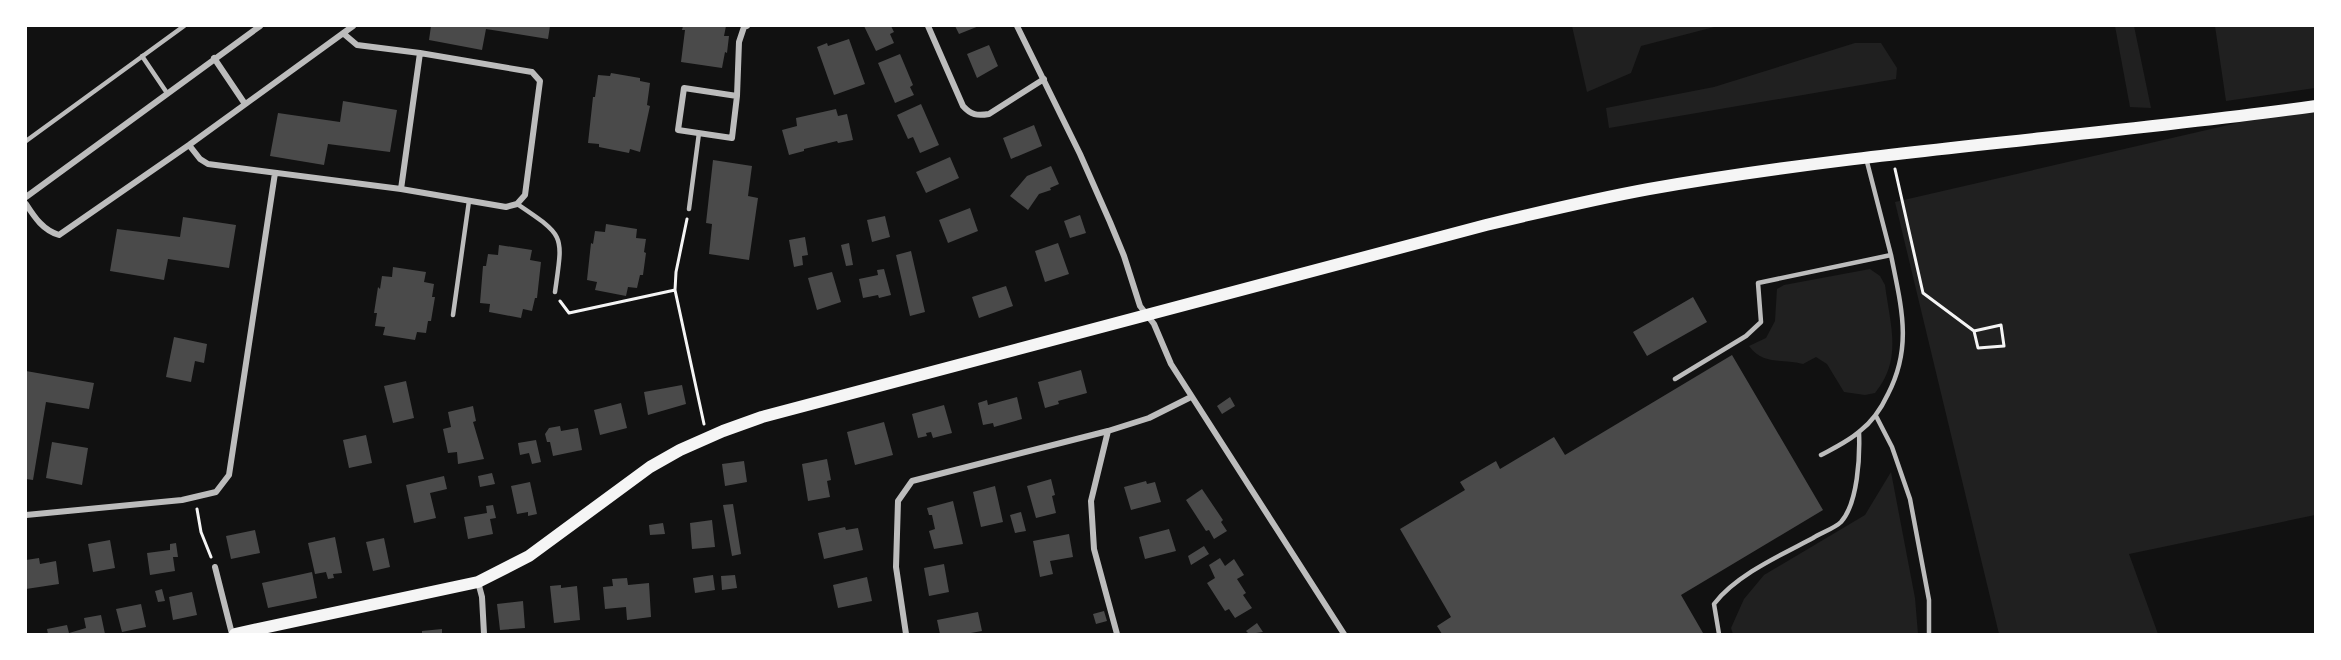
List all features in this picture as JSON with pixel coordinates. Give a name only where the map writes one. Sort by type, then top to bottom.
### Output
[{"type":"main road","points":[[234,634],[478,582],[529,556],[651,467],[707,437],[803,405],[1551,209],[1661,187],[1866,158],[2316,106]]},
{"type":"street","points":[[26,197],[260,26]]},
{"type":"street","points":[[26,204],[38,222],[49,232],[59,235],[189,145],[353,26]]},
{"type":"street","points":[[737,96],[684,88],[678,130],[732,138],[737,96],[739,42],[744,27],[747,26]]},
{"type":"street","points":[[928,26],[963,106],[970,113],[980,116],[989,114],[1044,80]]},
{"type":"street","points":[[1017,26],[1113,230],[1140,306],[1154,324],[1171,364],[1344,634]]},
{"type":"street","points":[[189,145],[200,159],[208,164],[401,189],[506,207],[517,204],[525,195],[540,81],[538,76],[532,72],[357,45],[344,34]]},
{"type":"street","points":[[401,189],[420,53]]},
{"type":"street","points":[[214,58],[245,104]]},
{"type":"street","points":[[26,515],[182,500],[216,492],[229,475],[275,173]]},
{"type":"street","points":[[906,634],[896,567],[897,512],[898,501],[912,482],[1108,431],[1149,418],[1191,397]]},
{"type":"street","points":[[1108,431],[1091,501],[1094,549],[1117,634]]},
{"type":"street","points":[[215,567],[234,634]]},
{"type":"street","points":[[478,582],[482,597],[484,634]]},
{"type":"lane","points":[[26,141],[184,26]]},
{"type":"lane","points":[[142,56],[167,93]]},
{"type":"lane","points":[[689,209],[699,133]]},
{"type":"lane","points":[[1821,455],[1859,432],[1876,416],[1897,375],[1904,345],[1901,308],[1891,255],[1866,158]]},
{"type":"lane","points":[[453,315],[469,201]]},
{"type":"lane","points":[[517,204],[554,230],[559,240],[561,251],[555,292]]},
{"type":"lane","points":[[1675,379],[1746,336],[1761,322],[1758,283],[1891,255]]},
{"type":"lane","points":[[1876,416],[1892,447],[1910,499],[1929,600],[1929,634]]},
{"type":"lane","points":[[1719,634],[1714,604],[1724,590],[1841,522],[1850,505],[1860,467],[1859,432]]},
{"type":"path","points":[[1892,155],[1923,293],[1974,331],[1978,348],[2004,346],[2001,325],[1974,331]]},
{"type":"path","points":[[689,209],[676,272],[675,290],[707,437]]},
{"type":"path","points":[[555,292],[569,313],[675,290]]},
{"type":"path","points":[[195,497],[201,532],[215,567]]},
{"type":"shaded area","points":[[1572,26],[1718,26],[1641,46],[1631,73],[1587,92]]},
{"type":"shaded area","points":[[2115,26],[2134,26],[2151,108],[2130,107]]},
{"type":"shaded area","points":[[2215,26],[2315,26],[2315,88],[2226,101]]},
{"type":"shaded area","points":[[1855,43],[1881,43],[1897,68],[1896,79],[1609,128],[1606,108],[1714,87]]},
{"type":"shaded area","points":[[2315,105],[2315,515],[2129,554],[2158,634],[1999,634],[1895,202]]},
{"type":"shaded area","points":[[1870,269],[1880,276],[1885,285],[1892,341],[1889,367],[1875,393],[1865,395],[1844,392],[1827,364],[1816,357],[1803,364],[1773,360],[1761,356],[1749,346],[1766,338],[1775,321],[1777,289],[1784,285]]},
{"type":"shaded area","points":[[1891,472],[1915,598],[1918,634],[1733,634],[1731,628],[1744,599],[1764,575],[1865,515]]},
{"type":"building","points":[[431,26],[550,26],[548,39],[486,29],[482,50],[429,40]]},
{"type":"building","points":[[683,26],[726,26],[724,36],[729,36],[722,68],[681,62],[685,30],[682,30]]},
{"type":"building","points":[[864,26],[891,26],[894,32],[890,34],[894,43],[876,51]]},
{"type":"building","points":[[955,26],[979,26],[959,34]]},
{"type":"building","points":[[849,39],[865,84],[834,95],[817,47]]},
{"type":"building","points":[[989,45],[998,66],[977,78],[967,54]]},
{"type":"building","points":[[900,54],[913,85],[910,87],[914,95],[895,103],[878,63]]},
{"type":"building","points":[[611,73],[640,78],[640,81],[650,83],[647,105],[650,106],[640,152],[630,149],[629,153],[588,143],[598,75],[610,76]]},
{"type":"building","points":[[343,101],[397,110],[390,152],[328,144],[324,165],[270,156],[278,113],[340,122]]},
{"type":"building","points":[[921,104],[939,145],[920,153],[913,137],[908,139],[897,115]]},
{"type":"building","points":[[836,109],[838,116],[847,114],[853,140],[838,143],[837,141],[789,155],[782,130],[797,126],[796,118]]},
{"type":"building","points":[[1034,125],[1042,146],[1011,159],[1003,138]]},
{"type":"building","points":[[950,157],[959,178],[926,193],[916,172]]},
{"type":"building","points":[[713,160],[752,166],[748,196],[758,198],[749,260],[709,254],[712,224],[706,223]]},
{"type":"building","points":[[1051,166],[1059,184],[1039,194],[1028,210],[1010,196],[1027,176]]},
{"type":"building","points":[[970,208],[978,231],[948,243],[939,220]]},
{"type":"building","points":[[1080,215],[1086,233],[1070,238],[1064,221]]},
{"type":"building","points":[[885,216],[890,237],[872,242],[867,220]]},
{"type":"building","points":[[183,217],[236,225],[229,268],[168,259],[164,280],[110,271],[117,229],[180,237]]},
{"type":"building","points":[[606,224],[637,229],[636,238],[646,239],[643,275],[640,275],[637,288],[628,287],[626,296],[595,290],[597,282],[587,280],[591,243],[593,244],[595,231],[605,232]]},
{"type":"building","points":[[805,237],[808,255],[802,256],[803,265],[794,267],[789,240]]},
{"type":"building","points":[[849,243],[853,265],[846,266],[841,245]]},
{"type":"building","points":[[1058,243],[1069,274],[1045,282],[1035,251]]},
{"type":"building","points":[[499,245],[532,250],[530,260],[541,262],[537,298],[535,298],[532,311],[523,309],[521,318],[489,312],[490,304],[480,303],[483,266],[486,266],[488,254],[498,255]]},
{"type":"building","points":[[911,251],[925,312],[910,316],[896,255]]},
{"type":"building","points":[[393,267],[426,272],[424,282],[434,284],[432,297],[435,297],[431,321],[428,321],[426,333],[417,332],[415,340],[383,335],[385,327],[375,326],[377,313],[374,313],[378,287],[380,289],[382,276],[392,277]]},
{"type":"building","points":[[884,269],[891,295],[863,298],[859,279],[878,275],[877,270]]},
{"type":"building","points":[[832,272],[841,302],[817,310],[808,278]]},
{"type":"building","points":[[1006,286],[1013,306],[979,318],[972,297]]},
{"type":"building","points":[[1693,297],[1707,322],[1647,356],[1633,332]]},
{"type":"building","points":[[174,337],[207,344],[204,363],[195,361],[191,382],[166,377]]},
{"type":"building","points":[[1732,355],[1823,510],[1681,595],[1703,633],[1442,634],[1437,626],[1451,617],[1400,529],[1465,490],[1460,482],[1496,461],[1500,469],[1554,437],[1565,455]]},
{"type":"building","points":[[1081,370],[1087,393],[1058,401],[1059,404],[1045,408],[1038,382]]},
{"type":"building","points":[[26,371],[94,383],[89,409],[46,402],[33,480],[26,479]]},
{"type":"building","points":[[406,381],[414,418],[393,423],[384,386]]},
{"type":"building","points":[[682,385],[686,404],[648,415],[644,392]]},
{"type":"building","points":[[1017,397],[1022,419],[994,427],[993,423],[983,425],[978,403],[987,400],[988,405]]},
{"type":"building","points":[[1230,397],[1235,406],[1222,414],[1217,406]]},
{"type":"building","points":[[621,403],[627,428],[600,435],[594,410]]},
{"type":"building","points":[[944,405],[952,433],[933,438],[931,432],[926,433],[927,436],[918,438],[912,414]]},
{"type":"building","points":[[473,406],[476,421],[473,422],[484,459],[458,464],[457,452],[448,453],[443,429],[451,427],[448,412]]},
{"type":"building","points":[[884,422],[893,455],[855,465],[847,432]]},
{"type":"building","points":[[560,426],[561,431],[578,428],[582,450],[553,456],[550,442],[547,442],[545,434],[549,428]]},
{"type":"building","points":[[366,435],[372,463],[349,468],[343,440]]},
{"type":"building","points":[[536,440],[541,462],[532,464],[529,453],[520,455],[518,443]]},
{"type":"building","points":[[52,442],[88,448],[82,485],[46,478]]},
{"type":"building","points":[[827,459],[831,480],[827,481],[830,497],[808,501],[802,464]]},
{"type":"building","points":[[744,461],[747,482],[725,486],[722,464]]},
{"type":"building","points":[[492,473],[495,484],[480,487],[478,476]]},
{"type":"building","points":[[444,476],[447,489],[430,493],[436,518],[414,523],[406,485]]},
{"type":"building","points":[[1051,479],[1056,513],[1036,518],[1027,486]]},
{"type":"building","points":[[1146,481],[1147,484],[1155,482],[1161,502],[1131,510],[1124,487]]},
{"type":"building","points":[[530,482],[537,514],[528,516],[528,512],[517,514],[511,486]]},
{"type":"building","points":[[995,486],[1003,522],[981,527],[973,492]]},
{"type":"building","points":[[1202,489],[1223,520],[1221,522],[1227,531],[1214,539],[1209,530],[1206,531],[1186,500]]},
{"type":"building","points":[[953,501],[963,544],[934,549],[929,531],[935,529],[932,515],[929,515],[927,508]]},
{"type":"building","points":[[733,504],[741,554],[732,556],[723,505]]},
{"type":"building","points":[[493,505],[496,518],[490,519],[493,534],[468,539],[464,517],[487,513],[486,506]]},
{"type":"building","points":[[1021,512],[1026,531],[1015,533],[1010,515]]},
{"type":"building","points":[[712,520],[715,547],[692,549],[690,523]]},
{"type":"building","points":[[663,523],[665,534],[650,535],[649,525]]},
{"type":"building","points":[[845,527],[846,530],[858,528],[863,550],[824,559],[818,533]]},
{"type":"building","points":[[1169,529],[1176,551],[1145,559],[1139,537]]},
{"type":"building","points":[[255,530],[260,553],[231,559],[226,536]]},
{"type":"building","points":[[1069,534],[1073,557],[1050,561],[1053,574],[1040,577],[1033,541]]},
{"type":"building","points":[[335,537],[342,573],[333,574],[334,578],[328,579],[326,572],[315,574],[308,543]]},
{"type":"building","points":[[384,538],[390,567],[373,571],[366,542]]},
{"type":"building","points":[[110,540],[115,568],[93,572],[88,544]]},
{"type":"building","points":[[176,543],[178,557],[173,557],[175,571],[150,575],[147,553],[170,550],[170,544]]},
{"type":"building","points":[[1204,546],[1209,554],[1191,565],[1188,556]]},
{"type":"building","points":[[39,558],[40,564],[56,561],[59,584],[26,589],[26,560]]},
{"type":"building","points":[[1220,558],[1225,566],[1234,559],[1244,575],[1237,579],[1246,593],[1243,595],[1252,608],[1235,618],[1229,609],[1225,611],[1207,583],[1215,578],[1209,565]]},
{"type":"building","points":[[944,564],[949,592],[929,596],[924,568]]},
{"type":"building","points":[[312,572],[317,598],[268,608],[262,583]]},
{"type":"building","points":[[713,575],[715,590],[695,593],[693,578]]},
{"type":"building","points":[[735,575],[737,588],[722,590],[721,576]]},
{"type":"building","points":[[867,577],[872,601],[838,608],[833,585]]},
{"type":"building","points":[[627,578],[628,585],[649,583],[651,617],[627,620],[626,607],[605,609],[603,587],[613,586],[612,579]]},
{"type":"building","points":[[561,585],[561,588],[577,586],[580,620],[554,623],[550,586]]},
{"type":"building","points":[[162,589],[165,601],[158,602],[155,591]]},
{"type":"building","points":[[192,592],[197,615],[173,620],[169,597]]},
{"type":"building","points":[[523,601],[525,628],[500,630],[497,604]]},
{"type":"building","points":[[141,604],[146,627],[122,632],[116,609]]},
{"type":"building","points":[[1104,611],[1107,621],[1096,624],[1093,614]]},
{"type":"building","points":[[978,612],[982,631],[940,634],[937,620]]},
{"type":"building","points":[[101,615],[105,634],[48,634],[47,629],[67,625],[69,633],[86,628],[84,618]]},
{"type":"building","points":[[1257,623],[1263,632],[1249,634],[1246,631]]},
{"type":"building","points":[[442,629],[442,634],[422,634],[422,631]]}]
